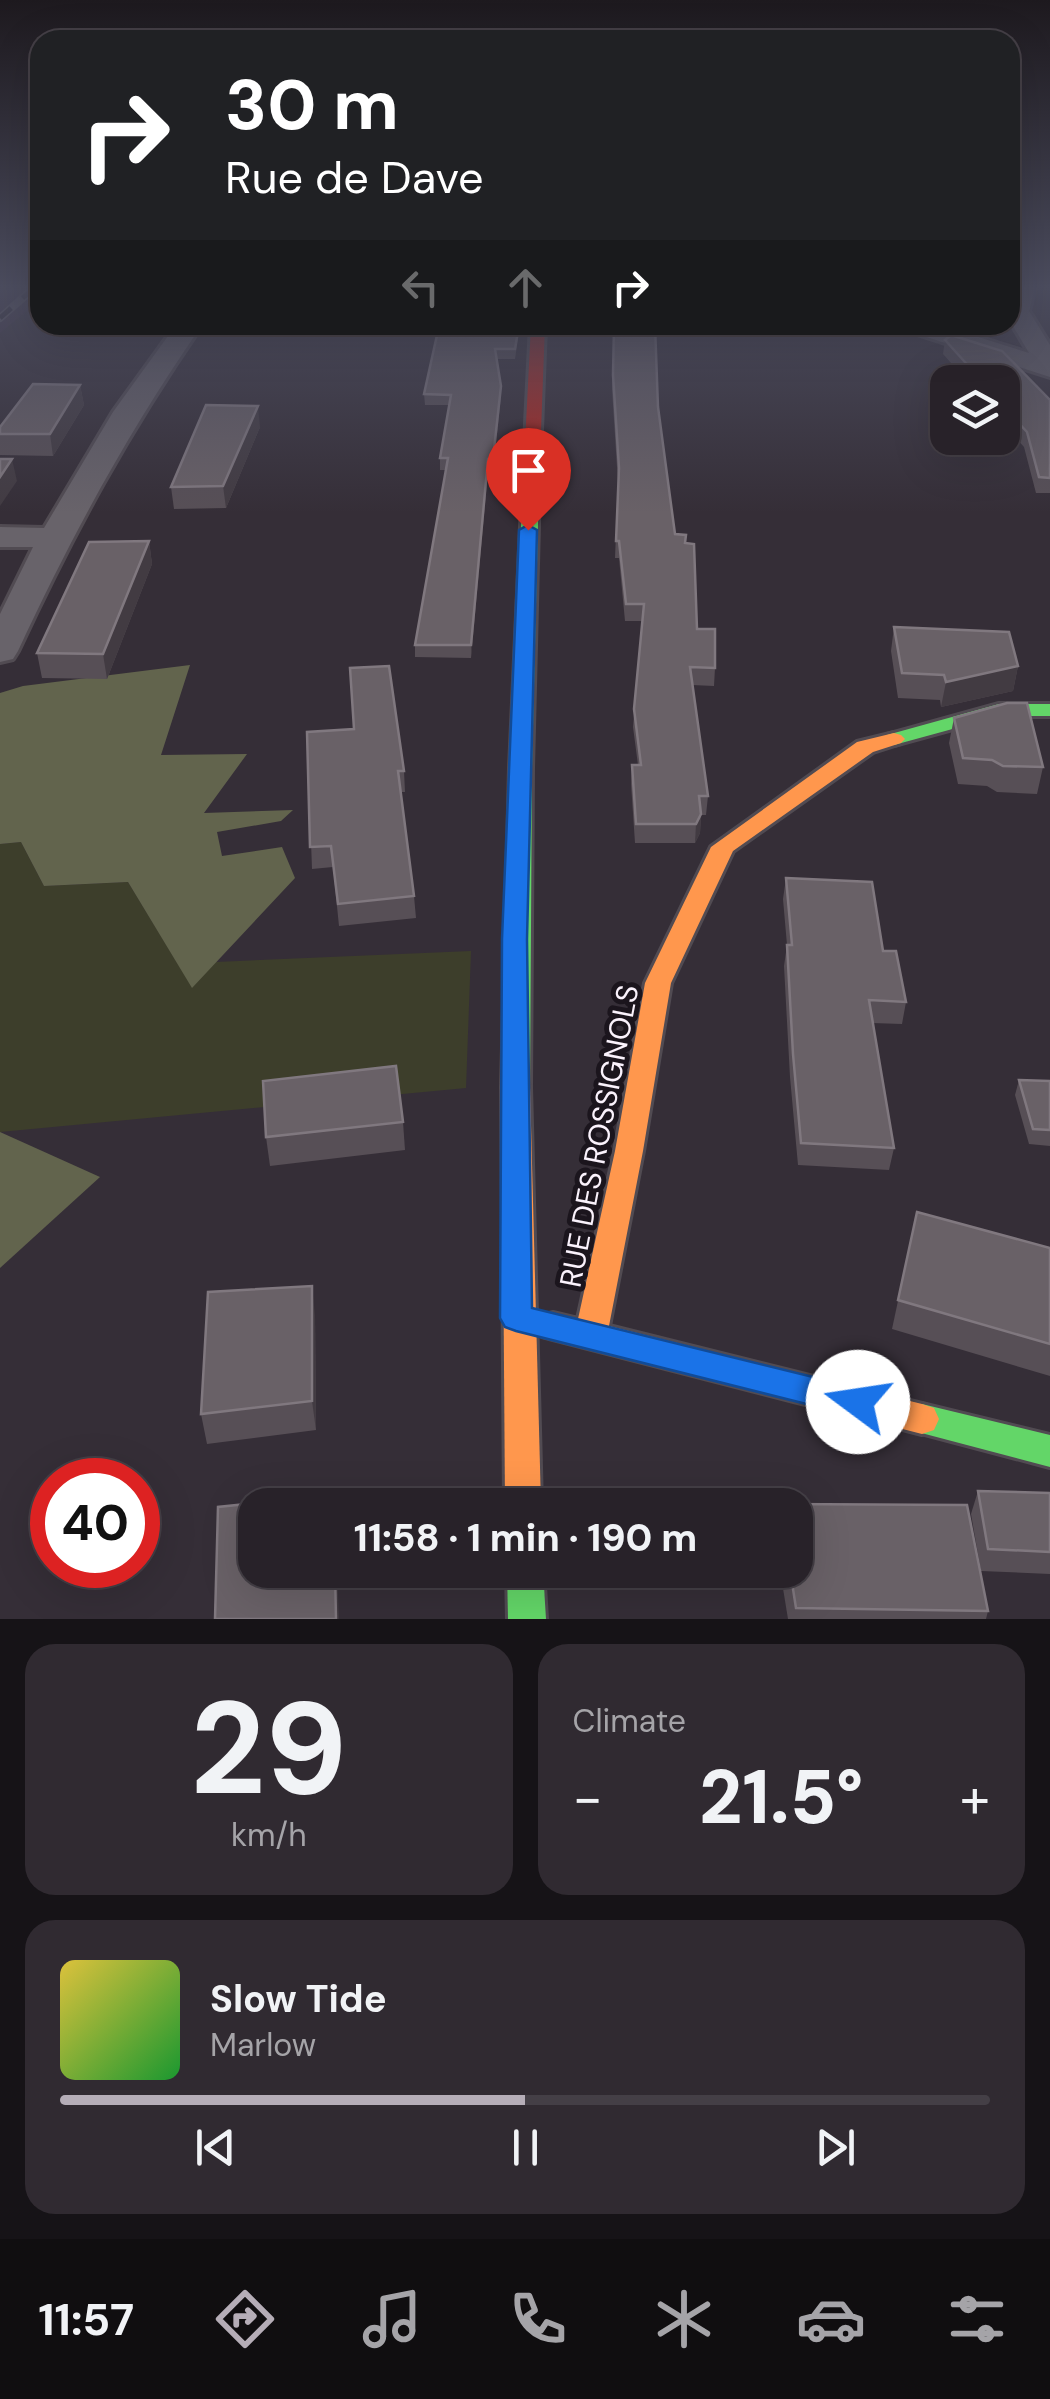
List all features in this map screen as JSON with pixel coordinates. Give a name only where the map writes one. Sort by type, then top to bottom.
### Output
[{"type":"main road","points":[[522,1488],[516,1318],[514,939],[537,363]]},
{"type":"main road","name":"RUE DES ROSSIGNOLS","points":[[591,1334],[658,984],[723,847],[865,747],[999,710],[1050,710]]},
{"type":"main road","points":[[516,1318],[1050,1451]]},
{"type":"main road","points":[[526,1588],[527,1619]]},
{"type":"street","points":[[0,651],[54,538],[127,412],[162,363]]},
{"type":"street","points":[[0,537],[54,538]]},
{"type":"green space","points":[[190,665],[161,755],[247,754],[204,813],[293,810],[281,821],[217,832],[222,856],[282,847],[295,878],[192,988],[128,882],[44,886],[21,842],[0,844],[0,693],[23,686]]},
{"type":"green space","points":[[21,842],[44,886],[128,882],[192,987],[216,962],[471,951],[466,1088],[0,1132],[0,844]]},
{"type":"green space","points":[[0,1132],[100,1177],[0,1268]]},
{"type":"building","points":[[431,363],[497,363],[501,386],[493,459],[488,459],[471,645],[415,645],[448,458],[440,458],[451,395],[424,394]]},
{"type":"building","points":[[613,363],[656,363],[658,407],[675,534],[686,535],[685,543],[694,544],[697,629],[715,629],[715,668],[690,667],[708,796],[699,796],[701,814],[696,824],[636,824],[632,765],[641,765],[634,709],[644,604],[626,604],[616,541],[619,468]]},
{"type":"building","points":[[965,363],[1013,363],[1016,365]]},
{"type":"building","points":[[1020,369],[1050,400],[1050,478],[1039,477],[1027,432],[1020,424]]},
{"type":"building","points":[[33,384],[80,385],[50,434],[0,434],[0,427]]},
{"type":"building","points":[[206,405],[258,406],[223,486],[171,487]]},
{"type":"building","points":[[0,459],[12,459],[0,477]]},
{"type":"building","points":[[149,541],[103,654],[37,653],[89,542]]},
{"type":"building","points":[[894,627],[1009,632],[1018,666],[946,682],[944,675],[902,673]]},
{"type":"building","points":[[389,666],[404,771],[398,771],[414,896],[338,904],[331,846],[310,847],[307,732],[354,729],[350,668]]},
{"type":"building","points":[[1007,703],[1027,703],[1043,767],[1003,766],[992,760],[963,758],[954,718]]},
{"type":"building","points":[[786,878],[872,882],[883,951],[896,951],[906,1002],[869,1000],[894,1148],[801,1143]]},
{"type":"building","points":[[396,1066],[403,1122],[266,1137],[263,1081]]},
{"type":"building","points":[[1019,1080],[1050,1081],[1050,1130],[1033,1129]]},
{"type":"building","points":[[917,1212],[1050,1248],[1050,1344],[898,1300]]},
{"type":"building","points":[[312,1286],[312,1401],[201,1414],[208,1292]]},
{"type":"building","points":[[978,1491],[1050,1493],[1050,1552],[988,1549]]},
{"type":"building","points":[[813,1504],[967,1505],[988,1611],[796,1608],[793,1588],[813,1588]]},
{"type":"building","points":[[238,1505],[238,1588],[335,1588],[336,1619],[215,1619],[218,1507]]},
{"type":"traffic: fast","points":[[516,1087],[531,483]]},
{"type":"traffic: fast","points":[[894,739],[999,710],[1050,710]]},
{"type":"traffic: fast","points":[[922,1419],[1050,1451]]},
{"type":"traffic: fast","points":[[526,1588],[527,1619]]},
{"type":"traffic: slow","points":[[591,1334],[629,1151],[658,983],[723,847],[865,747],[894,739]]},
{"type":"traffic: slow","points":[[516,1087],[523,1488]]},
{"type":"traffic: slow","points":[[553,1326],[922,1419]]},
{"type":"traffic: jam","points":[[531,483],[536,363]]},
{"type":"route","points":[[528,530],[514,939],[516,1318],[858,1402]]}]
